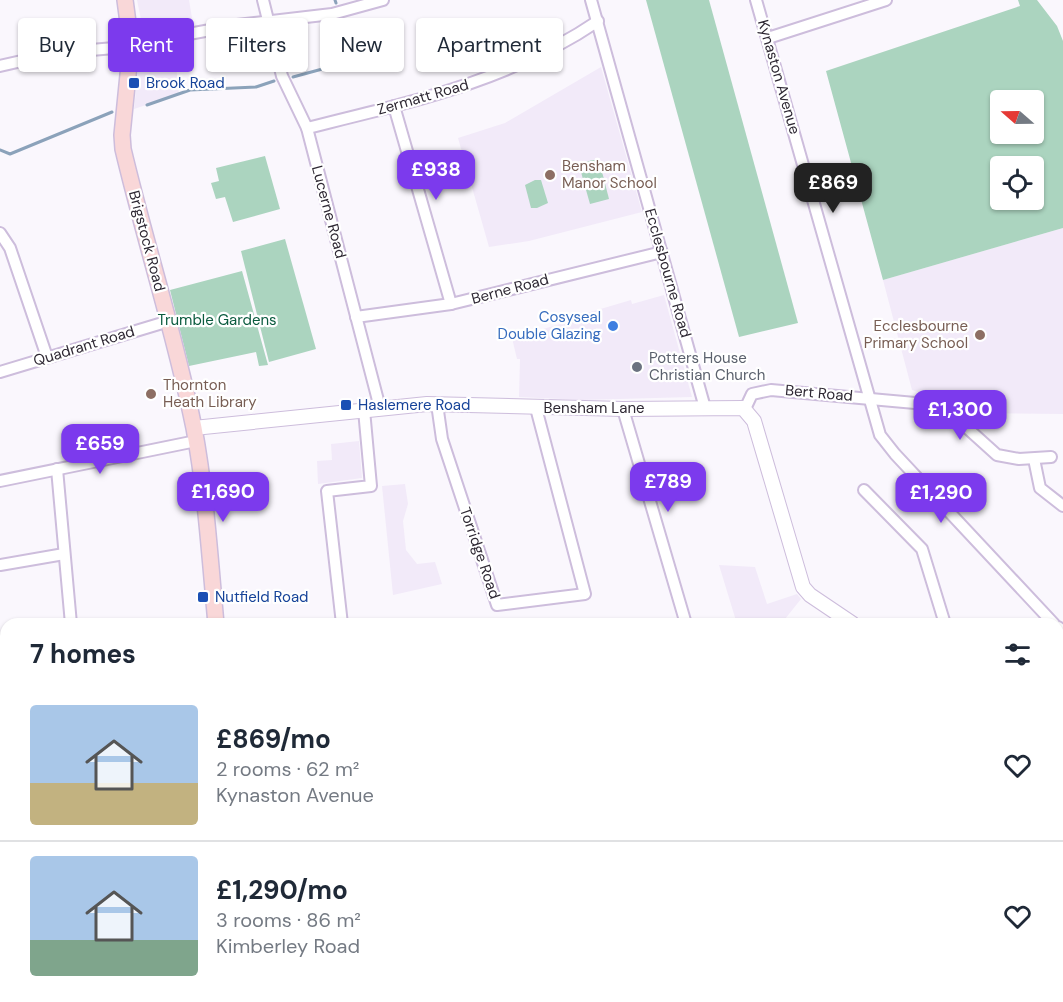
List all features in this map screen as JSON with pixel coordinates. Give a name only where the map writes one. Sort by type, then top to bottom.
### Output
[{"type":"main road","name":"Brigstock Road","points":[[125,0],[127,18]]},
{"type":"main road","name":"Brigstock Road","points":[[128,72],[122,135],[123,149],[169,321],[195,434],[215,618]]},
{"type":"street","name":"Lucerne Road","points":[[263,0],[267,18]]},
{"type":"street","points":[[295,18],[332,14],[383,0]]},
{"type":"street","name":"Ecclesbourne Road","points":[[591,0],[705,408]]},
{"type":"street","name":"Kynaston Avenue","points":[[756,0],[876,426],[886,444],[1049,618]]},
{"type":"street","points":[[768,38],[886,0]]},
{"type":"street","name":"Zermatt Road","points":[[307,128],[444,94],[529,61],[598,21]]},
{"type":"street","points":[[0,66],[57,53],[108,47]]},
{"type":"street","name":"Lucerne Road","points":[[281,72],[307,128],[380,408]]},
{"type":"street","points":[[394,106],[452,304]]},
{"type":"street","points":[[0,233],[10,248],[47,357]]},
{"type":"street","name":"Berne Road","points":[[356,317],[452,304],[662,252]]},
{"type":"street","name":"Quadrant Road","points":[[0,372],[169,321]]},
{"type":"street","name":"Bert Road","points":[[745,409],[752,394],[767,390],[868,398]]},
{"type":"street","points":[[868,398],[933,406],[961,422],[994,454],[1034,459],[1051,457]]},
{"type":"street","name":"Bensham Lane","points":[[195,434],[380,408],[437,404],[623,410],[745,409]]},
{"type":"street","name":"Torridge Road","points":[[437,404],[442,439],[497,606],[585,594],[536,408]]},
{"type":"street","points":[[745,409],[754,422],[803,587],[810,595],[844,618]]},
{"type":"street","points":[[341,618],[327,491],[371,486],[364,410]]},
{"type":"street","points":[[623,410],[684,618]]},
{"type":"street","points":[[0,481],[195,434]]},
{"type":"street","points":[[1034,459],[1040,488],[1063,506]]},
{"type":"street","points":[[57,469],[70,618]]},
{"type":"street","points":[[864,490],[922,549],[943,618]]},
{"type":"street","points":[[0,565],[64,554]]},
{"type":"shaded area","points":[[137,0],[189,0],[192,18],[141,18]]},
{"type":"shaded area","name":"Bensham Manor School","points":[[601,67],[642,212],[529,241],[489,247],[458,138],[505,123]]},
{"type":"shaded area","points":[[138,72],[177,72],[179,94],[134,109]]},
{"type":"shaded area","name":"Ecclesbourne Primary School","points":[[1063,228],[1063,414],[961,413],[932,397],[912,390],[883,280]]},
{"type":"shaded area","points":[[664,295],[692,397],[583,400],[519,397],[520,359],[517,359],[512,338],[588,316],[587,313],[631,300],[632,304]]},
{"type":"shaded area","points":[[359,441],[362,478],[318,484],[317,461],[332,460],[331,444]]},
{"type":"shaded area","points":[[405,484],[408,504],[403,521],[406,550],[417,564],[435,562],[442,584],[393,595],[382,486]]},
{"type":"shaded area","points":[[719,565],[755,567],[767,604],[797,594],[801,599],[786,618],[735,618]]},
{"type":"green space","points":[[646,0],[709,0],[798,323],[739,337]]},
{"type":"green space","points":[[1018,0],[1037,0],[1057,26],[1063,41],[1063,228],[883,280],[826,71],[1020,6]]},
{"type":"green space","points":[[265,156],[280,209],[233,222],[225,197],[216,199],[211,183],[219,181],[216,168]]},
{"type":"green space","points":[[599,160],[609,199],[590,204],[579,165]]},
{"type":"green space","points":[[541,180],[548,203],[531,208],[525,185]]},
{"type":"green space","points":[[285,239],[316,349],[269,362],[241,251]]},
{"type":"green space","name":"Trumble Gardens","points":[[242,271],[268,365],[259,366],[256,352],[189,366],[170,290]]},
{"type":"waterway","points":[[293,77],[320,70]]},
{"type":"waterway","points":[[147,105],[190,90],[256,87],[274,81]]},
{"type":"waterway","points":[[0,150],[10,154],[112,112]]},
{"type":"place","name":"Brook Road","points":[[134,83]]},
{"type":"place","name":"Bensham Manor School","points":[[550,175]]},
{"type":"place","name":"Cosyseal Double Glazing","points":[[613,326]]},
{"type":"place","name":"Ecclesbourne Primary School","points":[[980,335]]},
{"type":"place","name":"Potters House Christian Church","points":[[637,367]]},
{"type":"place","name":"Thornton Heath Library","points":[[151,394]]},
{"type":"place","name":"Haslemere Road","points":[[346,405]]},
{"type":"place","name":"Nutfield Road","points":[[203,597]]}]
